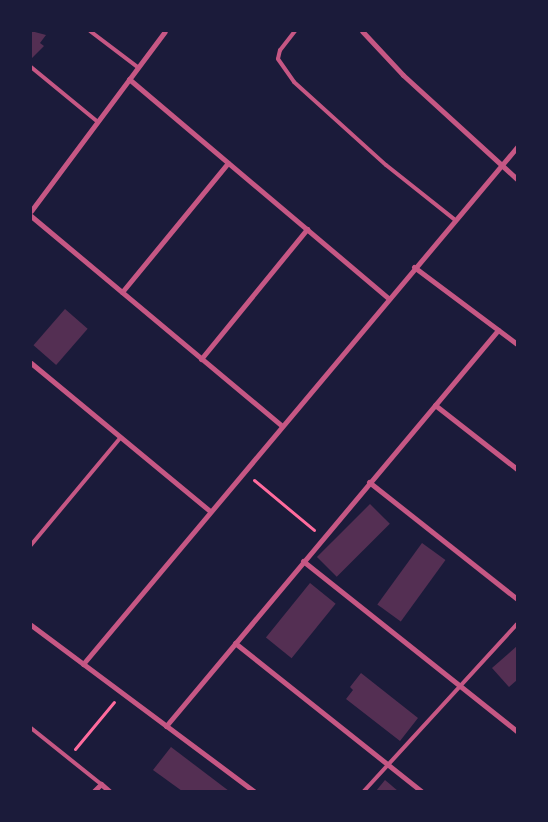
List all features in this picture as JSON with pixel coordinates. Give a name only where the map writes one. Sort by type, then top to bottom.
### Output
[{"type":"street","points":[[31,211],[165,31]]},
{"type":"street","points":[[362,31],[404,75],[517,179]]},
{"type":"street","points":[[129,80],[388,298]]},
{"type":"street","points":[[82,664],[500,164],[517,147]]},
{"type":"street","points":[[122,292],[228,163]]},
{"type":"street","points":[[31,216],[281,425]]},
{"type":"street","points":[[201,359],[307,230]]},
{"type":"street","points":[[414,267],[517,344]]},
{"type":"street","points":[[166,726],[322,537],[498,330]]},
{"type":"street","points":[[31,364],[210,511]]},
{"type":"street","points":[[435,405],[517,469]]},
{"type":"street","points":[[369,482],[517,599]]},
{"type":"street","points":[[303,561],[517,731]]},
{"type":"street","points":[[31,625],[254,791]]},
{"type":"street","points":[[235,643],[421,791]]},
{"type":"street","points":[[94,791],[101,784],[109,791]]},
{"type":"lane","points":[[90,31],[138,68]]},
{"type":"lane","points":[[295,31],[280,50],[278,59],[294,82],[386,166],[454,219]]},
{"type":"lane","points":[[31,67],[98,122]]},
{"type":"lane","points":[[31,198],[38,204]]},
{"type":"lane","points":[[31,545],[120,438]]},
{"type":"lane","points":[[364,791],[517,624]]},
{"type":"lane","points":[[31,728],[101,784]]},
{"type":"path","points":[[244,471],[322,537]]},
{"type":"path","points":[[68,758],[121,692]]},
{"type":"building","points":[[31,31],[46,35],[40,43],[44,46],[32,58]]},
{"type":"building","points":[[65,309],[88,329],[56,365],[34,345]]},
{"type":"building","points":[[370,504],[390,524],[337,577],[317,557]]},
{"type":"building","points":[[422,543],[445,560],[401,622],[377,604]]},
{"type":"building","points":[[310,583],[336,604],[292,658],[266,637]]},
{"type":"building","points":[[517,646],[517,680],[509,687],[492,668]]},
{"type":"building","points":[[361,673],[418,718],[400,741],[346,699],[353,690],[350,687]]},
{"type":"building","points":[[171,747],[229,791],[182,791],[153,770]]},
{"type":"building","points":[[385,780],[398,791],[376,791]]}]
